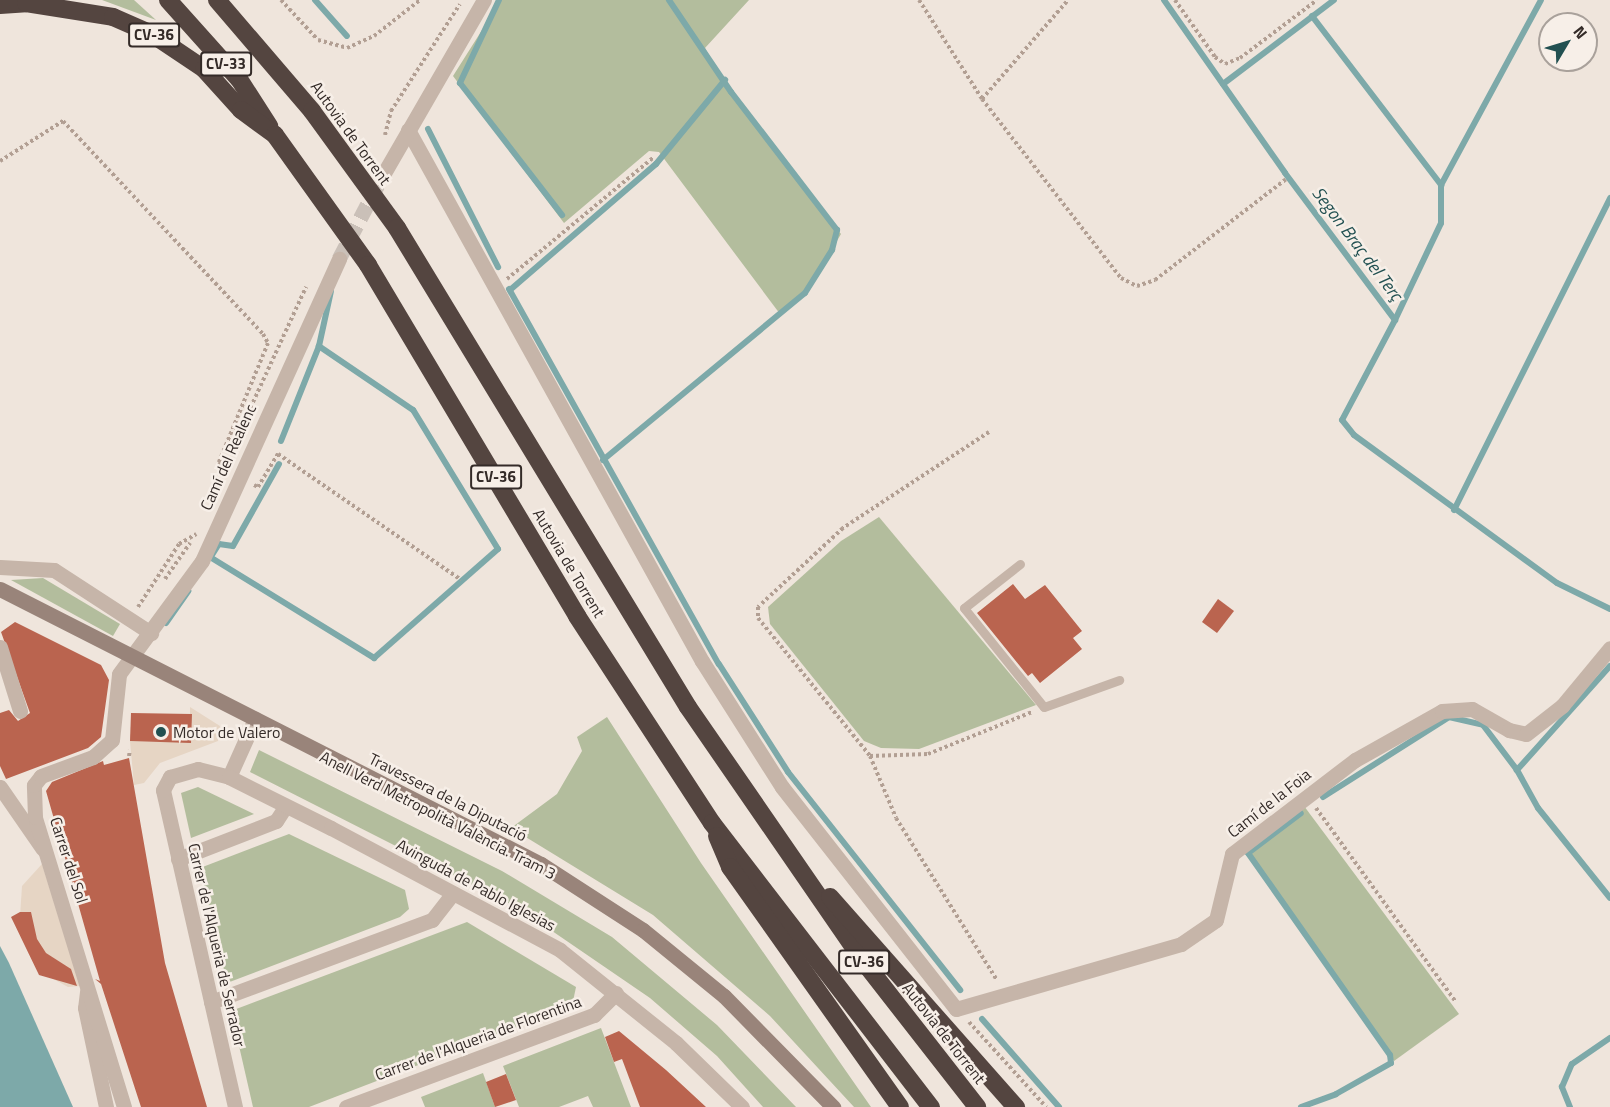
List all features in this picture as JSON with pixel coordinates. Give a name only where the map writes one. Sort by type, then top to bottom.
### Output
[{"type":"highway","name":"CV-33","points":[[168,0],[239,79],[275,135]]},
{"type":"highway","name":"Autovia de Torrent","points":[[217,0],[312,111],[397,228],[571,521],[758,813],[867,966],[977,1107]]},
{"type":"highway","name":"Autovia de Torrent","points":[[0,5],[26,3],[113,17],[152,34],[204,69],[241,110],[275,135],[374,274],[577,616],[712,823],[931,1107]]},
{"type":"highway","points":[[758,813],[1016,1107]]},
{"type":"highway","points":[[712,823],[730,867],[900,1107]]},
{"type":"street","points":[[384,172],[483,0]]},
{"type":"street","points":[[408,130],[616,512],[726,699],[782,787],[956,1009]]},
{"type":"street","name":"Camí del Realenc","points":[[132,658],[202,561],[238,477],[339,260]]},
{"type":"street","points":[[0,567],[54,570],[151,633]]},
{"type":"street","name":"Travessera de la Diputació","points":[[2,595],[255,719],[541,864],[643,930],[724,996],[833,1107]]},
{"type":"street","points":[[0,646],[20,711]]},
{"type":"street","name":"Camí de la Foia","points":[[956,1009],[1181,944],[1216,920],[1232,854],[1306,795],[1355,760],[1442,711],[1472,709],[1509,730],[1526,734],[1562,706],[1610,648]]},
{"type":"street","name":"Carrer del Sol","points":[[124,1107],[51,857],[35,818],[34,785],[41,776],[93,757],[112,740],[117,681],[132,658]]},
{"type":"street","points":[[229,777],[255,719]]},
{"type":"street","name":"Avinguda de Pablo Iglesias","points":[[163,790],[170,777],[179,772],[198,769],[229,777],[560,950],[616,993],[740,1106]]},
{"type":"street","points":[[0,787],[51,857]]},
{"type":"street","name":"Carrer de l'Alqueria de Serrador","points":[[163,790],[235,1107]]},
{"type":"street","points":[[178,859],[276,821],[285,807]]},
{"type":"street","points":[[211,1002],[432,920],[453,893]]},
{"type":"street","name":"Carrer del Sol","points":[[88,980],[85,1008],[106,1107]]},
{"type":"street","name":"Carrer de l'Alqueria de Florentina","points":[[346,1107],[594,1015],[616,993]]},
{"type":"lane","points":[[1020,564],[964,608],[1044,707],[1119,680]]},
{"type":"path","points":[[281,0],[318,40],[347,48],[374,36],[420,0]]},
{"type":"path","points":[[382,144],[391,111],[463,0]]},
{"type":"path","points":[[920,0],[982,99],[1120,278],[1137,286],[1155,280],[1286,179]]},
{"type":"path","points":[[982,99],[1068,0]]},
{"type":"path","points":[[1175,0],[1215,57],[1225,64],[1240,58],[1317,0]]},
{"type":"path","points":[[0,161],[63,121],[263,334],[268,343],[219,462],[224,471],[258,488],[278,454],[460,580]]},
{"type":"path","points":[[495,289],[654,157]]},
{"type":"path","points":[[241,431],[275,346],[309,279]]},
{"type":"path","points":[[989,432],[843,528],[758,607],[758,618],[870,756],[896,818],[994,973],[1002,995]]},
{"type":"path","points":[[219,482],[227,465]]},
{"type":"path","points":[[141,615],[201,523]]},
{"type":"path","points":[[136,610],[179,544],[196,533]]},
{"type":"path","points":[[870,756],[928,754],[1044,707]]},
{"type":"path","points":[[1306,795],[1456,1002]]},
{"type":"path","points":[[956,1009],[1046,1107]]},
{"type":"green space","points":[[102,0],[134,0],[156,20]]},
{"type":"green space","points":[[501,0],[749,0],[705,48],[721,77],[841,234],[814,280],[780,314],[659,152],[649,151],[564,223],[453,76]]},
{"type":"green space","points":[[879,517],[1036,705],[919,749],[881,748],[864,741],[770,624],[768,607],[841,541]]},
{"type":"green space","points":[[43,578],[120,624],[113,636],[11,580]]},
{"type":"green space","points":[[607,717],[701,863],[871,1107],[854,1107],[770,1016],[653,915],[511,828],[557,794],[582,751],[577,737]]},
{"type":"green space","points":[[259,750],[502,871],[612,937],[717,1025],[796,1107],[763,1107],[717,1056],[650,998],[520,909],[250,772]]},
{"type":"green space","points":[[198,787],[254,814],[191,838],[181,793]]},
{"type":"green space","points":[[1304,806],[1459,1014],[1394,1061],[1247,850]]},
{"type":"green space","points":[[289,834],[405,890],[409,909],[400,917],[227,983],[200,868]]},
{"type":"green space","points":[[467,922],[576,987],[572,1006],[309,1107],[253,1107],[231,1011]]},
{"type":"green space","points":[[601,1028],[631,1107],[593,1107],[588,1096],[559,1107],[519,1107],[503,1066]]},
{"type":"green space","points":[[483,1073],[495,1107],[425,1107],[421,1097]]},
{"type":"shaded area","points":[[190,707],[220,726],[218,741],[160,763],[144,783],[134,785],[130,741],[190,742]]},
{"type":"shaded area","points":[[42,864],[80,986],[68,987],[48,976],[29,954],[19,932],[22,886]]},
{"type":"water","points":[[0,946],[9,963],[73,1107],[0,1107]]},
{"type":"building","points":[[1013,584],[1025,599],[1045,585],[1082,631],[1073,638],[1082,649],[1040,683],[1032,673],[1028,676],[977,613]]},
{"type":"building","points":[[1218,599],[1234,611],[1217,633],[1202,622]]},
{"type":"building","points":[[15,622],[101,665],[109,680],[101,737],[88,748],[6,779],[0,766],[0,713],[9,710],[18,721],[30,713],[1,632]]},
{"type":"building","name":"Motor de Valero","points":[[131,713],[192,714],[191,743],[130,741]]},
{"type":"building","points":[[129,758],[165,963],[207,1107],[141,1107],[101,984],[95,979],[100,981],[46,791],[52,782],[103,761],[104,765]]},
{"type":"building","points":[[20,912],[31,912],[37,939],[46,953],[71,969],[77,986],[39,975],[11,917]]},
{"type":"building","points":[[619,1031],[706,1107],[640,1107],[622,1059],[614,1062],[605,1037]]},
{"type":"building","points":[[506,1074],[516,1100],[495,1107],[486,1082]]},
{"type":"waterway","points":[[315,0],[347,36]]},
{"type":"waterway","points":[[499,0],[460,83],[562,215]]},
{"type":"waterway","points":[[603,460],[805,293],[832,250],[837,230],[731,92],[669,0]]},
{"type":"waterway","name":"Segon Braç del Terç","points":[[1164,0],[1285,173],[1395,320],[1342,420],[1354,435],[1557,583],[1610,609]]},
{"type":"waterway","points":[[1223,84],[1334,0]]},
{"type":"waterway","points":[[1395,320],[1441,223],[1441,185],[1541,0]]},
{"type":"waterway","points":[[1312,16],[1441,185]]},
{"type":"waterway","points":[[510,290],[656,164],[725,80]]},
{"type":"waterway","points":[[428,129],[498,267]]},
{"type":"waterway","points":[[1454,510],[1610,198]]},
{"type":"waterway","points":[[509,289],[719,664],[788,772],[960,990]]},
{"type":"waterway","points":[[281,441],[319,346],[331,291]]},
{"type":"waterway","points":[[210,557],[374,658],[498,549],[413,410],[319,346]]},
{"type":"waterway","points":[[212,555],[219,544],[233,546],[279,464]]},
{"type":"waterway","points":[[166,623],[188,591]]},
{"type":"waterway","points":[[1610,666],[1517,770],[1538,808],[1610,898]]},
{"type":"waterway","points":[[1323,797],[1449,717],[1483,725],[1517,770]]},
{"type":"waterway","points":[[1301,813],[1248,853],[1390,1055],[1391,1063],[1336,1094],[1301,1107]]},
{"type":"waterway","points":[[982,1019],[1059,1107]]},
{"type":"waterway","points":[[1570,1107],[1562,1087],[1572,1064],[1610,1038]]},
{"type":"tunnel","points":[[339,259],[384,173]]},
{"type":"place","name":"Motor de Valero","points":[[161,732]]}]
